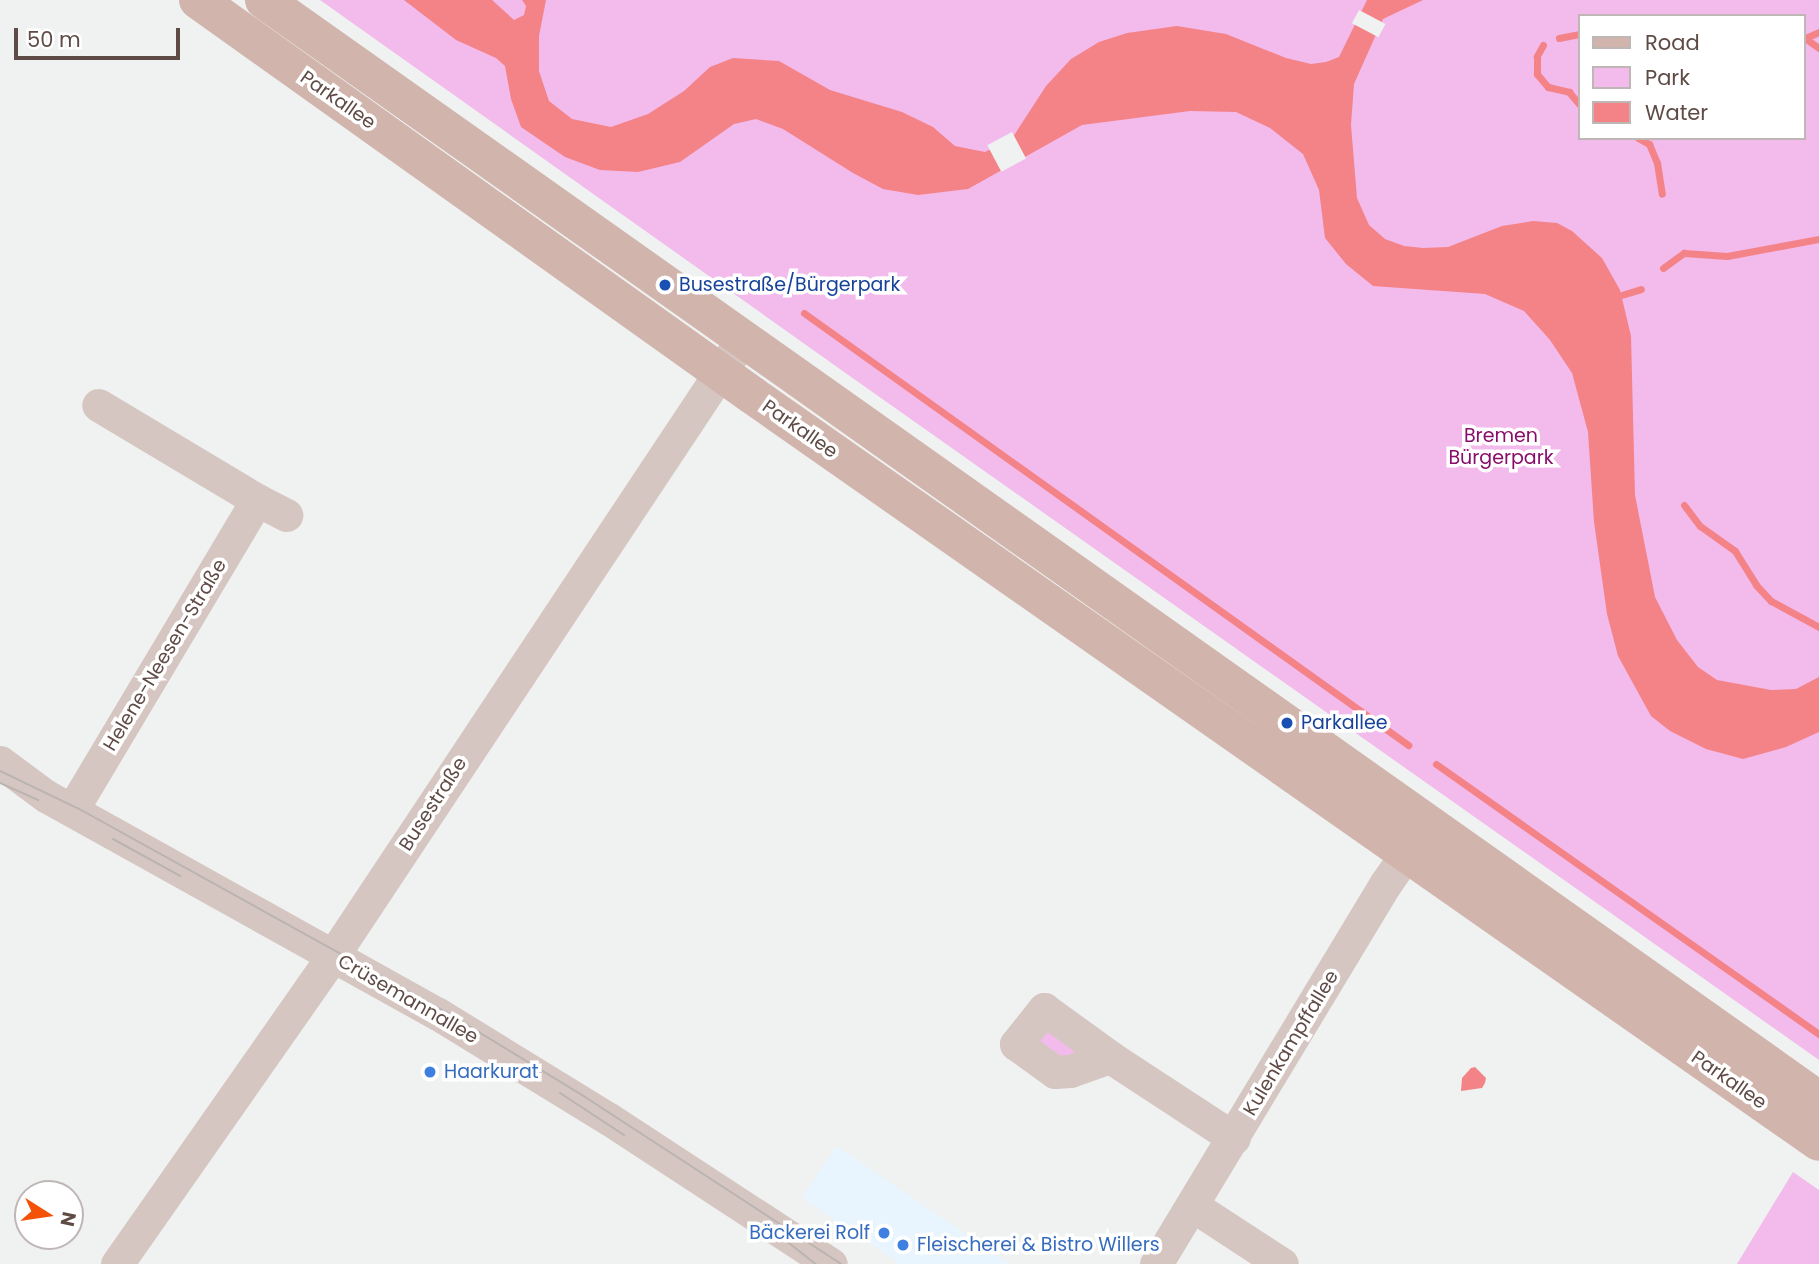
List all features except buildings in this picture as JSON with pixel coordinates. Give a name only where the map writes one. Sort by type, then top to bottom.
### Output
[{"type":"main road","name":"Parkallee","points":[[198,0],[720,372],[1819,1142]]},
{"type":"main road","name":"Parkallee","points":[[264,0],[1819,1100]]},
{"type":"street","name":"Busestraße","points":[[117,1264],[333,956],[742,340]]},
{"type":"street","name":"Helene-Neesen-Straße","points":[[59,803],[272,508],[98,405]]},
{"type":"street","name":"Crüsemannallee","points":[[0,762],[59,803],[438,1014],[831,1264]]},
{"type":"street","name":"Crüsemannallee","points":[[0,782],[59,803]]},
{"type":"street","name":"Kulenkampffallee","points":[[1156,1264],[1406,854],[1428,823]]},
{"type":"street","points":[[1110,1057],[1234,1138]]},
{"type":"street","points":[[1192,1206],[1282,1264]]},
{"type":"shaded area","points":[[836,1146],[1010,1264],[900,1264],[802,1198]]},
{"type":"green space","name":"Bremen Bürgerpark","points":[[320,0],[1819,0],[1819,1060],[854,379]]},
{"type":"green space","points":[[1037,1028],[1088,1046],[1067,1063],[1036,1045]]},
{"type":"green space","points":[[1793,1172],[1819,1190],[1819,1264],[1737,1264]]},
{"type":"water","points":[[404,0],[492,0],[514,20],[524,15],[526,6],[522,0],[546,0],[539,36],[539,71],[549,101],[572,119],[611,127],[648,114],[684,91],[710,67],[733,58],[779,61],[830,90],[902,112],[933,127],[955,146],[985,152],[1013,137],[1046,86],[1071,59],[1099,42],[1127,33],[1177,26],[1226,34],[1286,58],[1311,64],[1339,57],[1367,0],[1423,0],[1383,19],[1354,84],[1351,125],[1357,198],[1369,225],[1385,239],[1404,246],[1423,248],[1448,247],[1502,226],[1533,221],[1557,223],[1572,231],[1602,258],[1620,290],[1631,336],[1635,495],[1655,597],[1677,640],[1698,667],[1717,680],[1771,690],[1796,689],[1819,677],[1819,732],[1786,747],[1743,759],[1706,749],[1670,731],[1651,716],[1618,656],[1607,614],[1594,522],[1588,432],[1572,373],[1550,340],[1524,311],[1485,294],[1373,286],[1346,264],[1325,238],[1319,190],[1303,154],[1270,128],[1236,112],[1190,111],[1082,125],[968,189],[918,195],[883,189],[783,129],[756,119],[734,124],[680,162],[638,172],[600,170],[565,157],[521,127],[511,99],[505,66],[496,58],[456,40]]},
{"type":"water","points":[[1475,1067],[1486,1078],[1485,1083],[1482,1088],[1461,1091],[1462,1078]]},
{"type":"pier","points":[[1359,10],[1385,24],[1378,37],[1352,23]]},
{"type":"pier","points":[[1012,132],[1026,158],[1001,172],[987,145]]},
{"type":"waterway","points":[[1805,38],[1819,32]]},
{"type":"waterway","points":[[1559,38],[1577,34]]},
{"type":"waterway","points":[[1806,39],[1819,48]]},
{"type":"waterway","points":[[1543,45],[1537,56],[1537,74],[1548,87],[1569,92],[1577,102]]},
{"type":"waterway","points":[[1642,140],[1649,144],[1657,163],[1662,194]]},
{"type":"waterway","points":[[1663,268],[1684,253],[1727,256],[1819,239]]},
{"type":"waterway","points":[[1615,297],[1641,289]]},
{"type":"waterway","points":[[804,313],[1408,745]]},
{"type":"waterway","points":[[1684,505],[1700,526],[1735,551],[1756,585],[1771,601],[1819,627]]},
{"type":"waterway","points":[[1436,764],[1819,1034]]},
{"type":"tram line","points":[[0,771],[83,811],[446,1012],[582,1095],[841,1264]]},
{"type":"tram line","points":[[0,783],[38,800]]},
{"type":"tram line","points":[[113,839],[180,876]]},
{"type":"tram line","points":[[379,987],[470,1038]]},
{"type":"tram line","points":[[560,1093],[624,1135]]},
{"type":"tram line","points":[[785,1240],[816,1264]]},
{"type":"place","name":"Busestraße/Bürgerpark","points":[[665,285]]},
{"type":"place","name":"Parkallee","points":[[1287,723]]},
{"type":"place","name":"Haarkurat","points":[[430,1072]]},
{"type":"place","name":"Bäckerei Rolf","points":[[884,1233]]},
{"type":"place","name":"Fleischerei & Bistro Willers","points":[[903,1245]]}]
